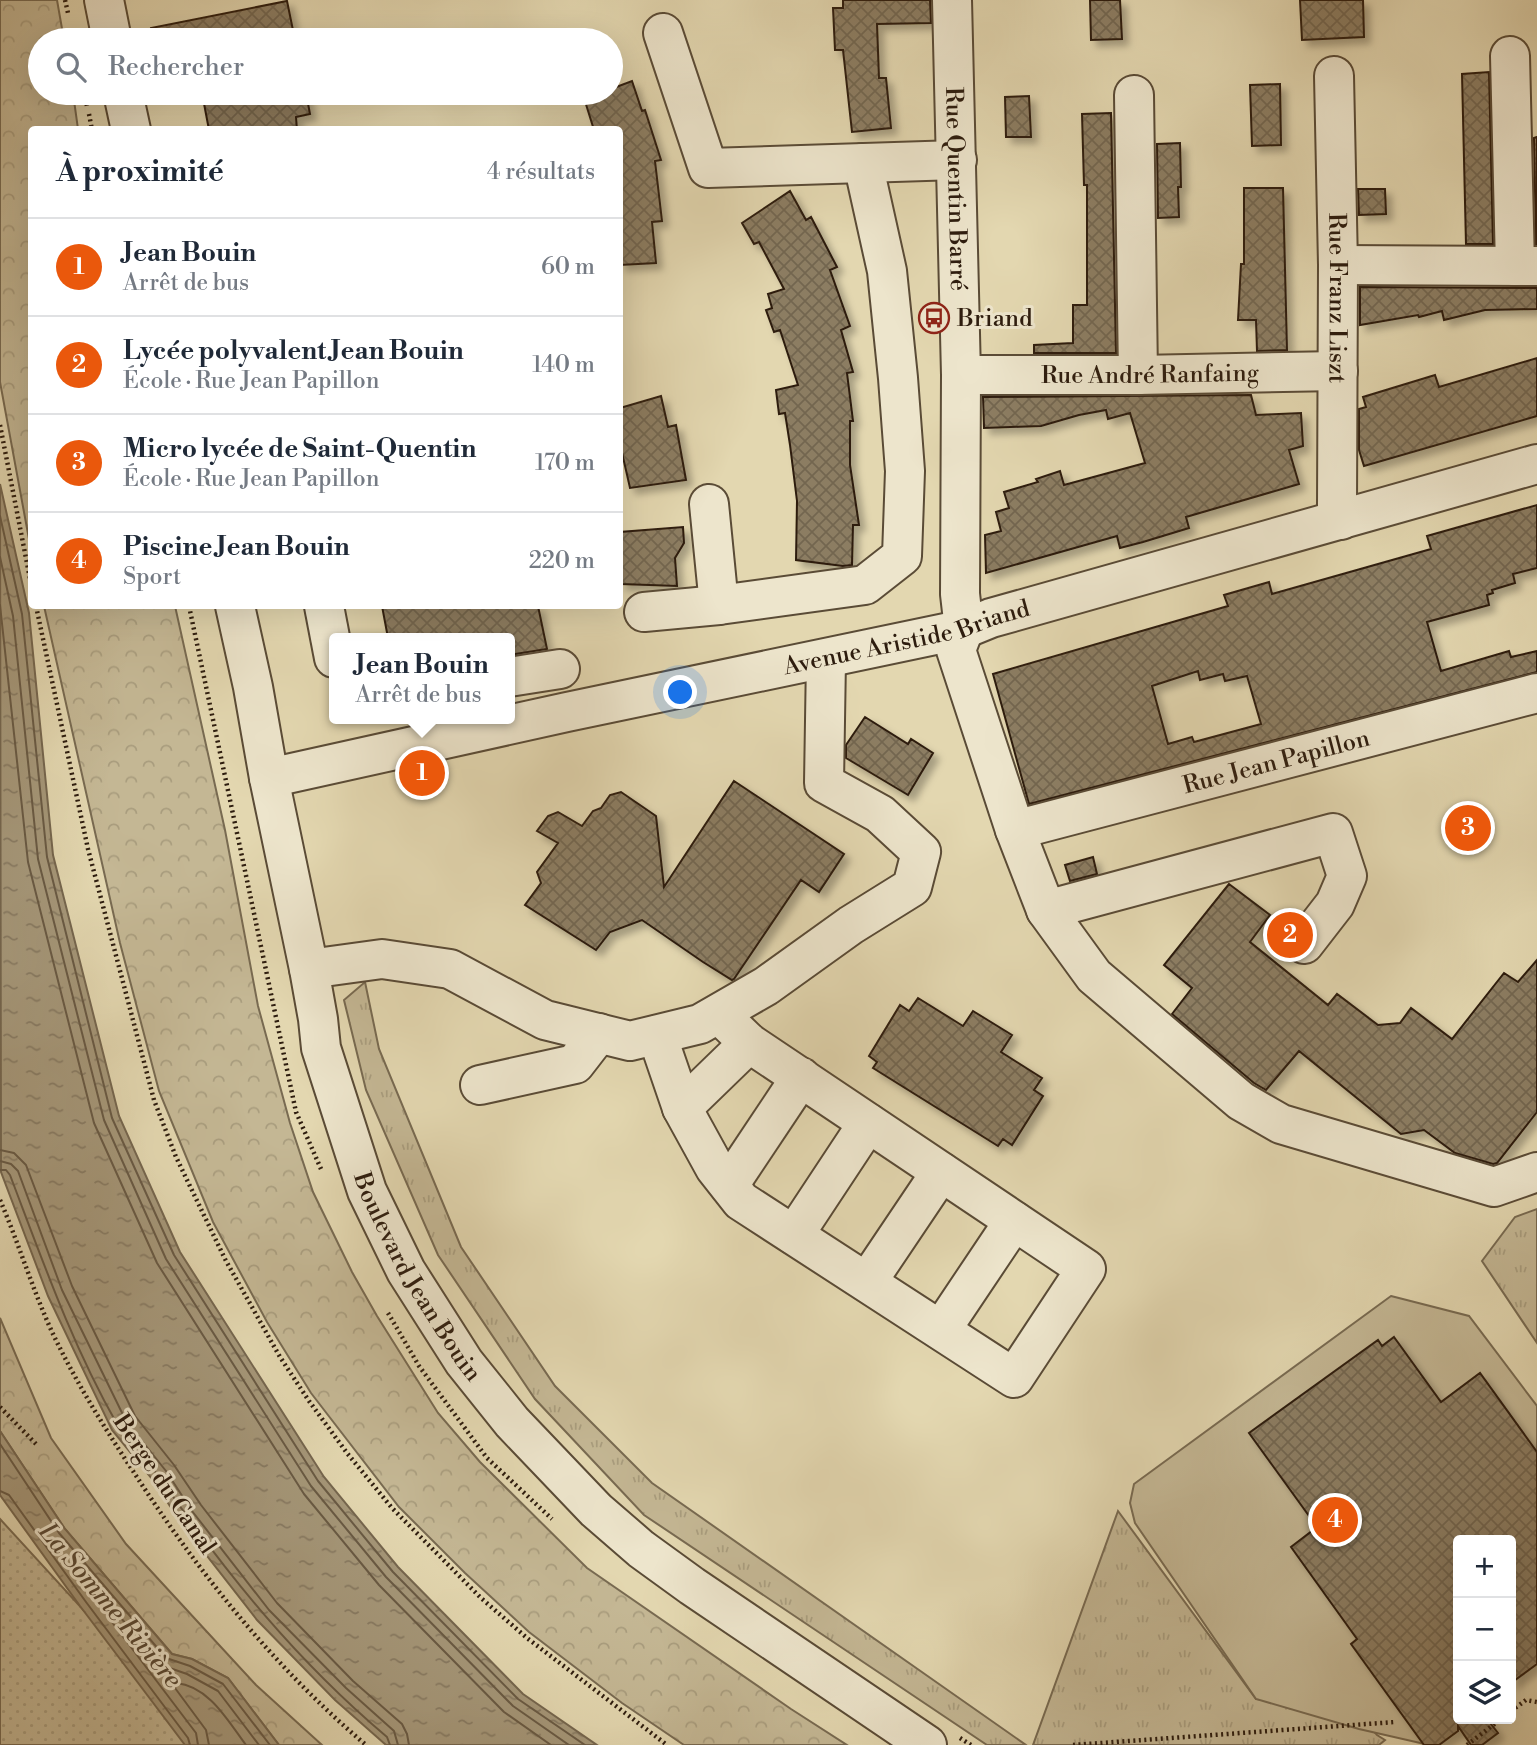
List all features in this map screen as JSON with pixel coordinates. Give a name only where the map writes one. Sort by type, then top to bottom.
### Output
[{"type":"street","points":[[104,0],[110,28]]},
{"type":"street","name":"Rue Quentin Barré","points":[[952,0],[961,375],[960,594],[964,629],[956,650],[1015,830],[1046,909],[1094,976],[1241,1101],[1281,1124],[1494,1187],[1537,1172]]},
{"type":"street","points":[[663,33],[708,169],[957,160]]},
{"type":"street","points":[[1338,265],[1526,266],[1510,56]]},
{"type":"street","name":"Rue Franz Liszt","points":[[1334,76],[1338,265],[1337,505],[1341,520]]},
{"type":"street","points":[[1134,95],[1138,375]]},
{"type":"street","points":[[126,105],[130,126]]},
{"type":"street","points":[[644,612],[719,605],[865,585],[902,556],[905,471],[898,378],[887,271],[863,163]]},
{"type":"street","name":"Rue André Ranfaing","points":[[961,375],[1138,375],[1338,370]]},
{"type":"street","name":"Avenue Aristide Briand","points":[[515,724],[964,629],[991,618],[1537,464]]},
{"type":"street","points":[[709,504],[719,605]]},
{"type":"street","name":"Boulevard Jean Bouin","points":[[235,609],[309,970],[321,1048],[366,1191],[407,1271],[464,1362],[512,1422],[596,1510],[641,1549],[692,1586],[943,1741]]},
{"type":"street","points":[[325,609],[329,633]]},
{"type":"street","points":[[309,970],[382,958],[450,969],[545,1020],[630,1041],[700,1024],[766,986],[851,925],[912,887],[921,852],[880,814],[824,783],[826,659]]},
{"type":"street","points":[[515,676],[560,669]]},
{"type":"street","name":"Rue Jean Papillon","points":[[1015,830],[1537,693]]},
{"type":"street","name":"Avenue Aristide Briand","points":[[269,778],[513,724]]},
{"type":"street","points":[[1046,909],[1333,834],[1347,876],[1335,904],[1304,944]]},
{"type":"street","points":[[657,1035],[682,1108],[715,1168],[741,1200],[1014,1378],[1086,1269],[749,1043],[719,1013]]},
{"type":"street","points":[[480,1085],[575,1064],[599,1033]]},
{"type":"street","points":[[682,1108],[749,1043]]},
{"type":"street","points":[[729,1185],[801,1077]]},
{"type":"street","points":[[794,1235],[868,1123]]},
{"type":"street","points":[[867,1282],[942,1172]]},
{"type":"street","points":[[941,1330],[1014,1221]]},
{"type":"path","points":[[0,425],[28,568]]},
{"type":"path","points":[[37,609],[88,849],[154,1100],[176,1157],[225,1259],[295,1379],[347,1453],[392,1508],[481,1598],[527,1638],[667,1745]]},
{"type":"path","name":"Berge du Canal","points":[[0,1200],[52,1332],[104,1428],[162,1517],[240,1620],[366,1745]]},
{"type":"path","points":[[0,1408],[37,1444]]},
{"type":"path","points":[[1516,1708],[1526,1700],[1537,1702]]},
{"type":"path","points":[[1073,1745],[1395,1722]]},
{"type":"path","points":[[1467,1745],[1494,1724]]},
{"type":"path","points":[[943,1741],[971,1745]]},
{"type":"green space","points":[[0,0],[57,0],[62,28],[28,28],[28,105],[75,105],[78,126],[28,126],[28,534],[0,382]]},
{"type":"green space","points":[[45,609],[176,609],[225,830],[258,1006],[290,1123],[313,1192],[352,1272],[438,1413],[480,1462],[587,1568],[847,1745],[684,1745],[622,1703],[529,1632],[399,1507],[311,1393],[267,1322],[213,1222],[159,1091],[120,943]]},
{"type":"green space","points":[[365,982],[379,1049],[461,1247],[555,1386],[652,1483],[1026,1745],[987,1745],[644,1515],[535,1399],[438,1255],[366,1090],[344,1000]]},
{"type":"green space","points":[[1537,1209],[1537,1343],[1482,1261],[1515,1217]]},
{"type":"green space","points":[[1391,1296],[1469,1316],[1537,1406],[1537,1662],[1516,1678],[1516,1535],[1453,1535],[1453,1724],[1456,1724],[1429,1745],[1359,1729],[1256,1699],[1135,1523],[1130,1503],[1134,1484]]},
{"type":"green space","points":[[0,1318],[51,1438],[126,1544],[256,1685],[322,1745],[279,1745],[228,1678],[192,1659],[172,1654],[65,1529],[0,1431]]},
{"type":"green space","points":[[1118,1511],[1256,1699],[1353,1708],[1377,1735],[1385,1740],[1379,1745],[1033,1745]]},
{"type":"green space","points":[[0,1519],[207,1745],[0,1745]]},
{"type":"water","points":[[0,484],[29,613],[53,855],[119,1116],[180,1252],[324,1477],[398,1567],[523,1694],[597,1745],[386,1745],[335,1700],[257,1620],[179,1520],[153,1480],[112,1430],[48,1296],[1,1172]]},
{"type":"water","name":"La Somme Rivière","points":[[0,1431],[65,1529],[172,1654],[192,1659],[228,1678],[279,1745],[185,1745],[0,1495]]},
{"type":"building","points":[[843,0],[930,0],[931,23],[877,24],[879,78],[886,78],[891,128],[852,132],[843,50],[835,50],[833,8],[843,8]]},
{"type":"building","points":[[1090,0],[1120,0],[1122,39],[1091,40]]},
{"type":"building","points":[[1300,0],[1363,0],[1364,37],[1302,40]]},
{"type":"building","points":[[287,1],[293,28],[151,28]]},
{"type":"building","points":[[1489,72],[1493,244],[1466,244],[1462,74]]},
{"type":"building","points":[[632,81],[642,111],[645,110],[661,160],[655,161],[662,221],[652,222],[656,263],[623,265],[623,126],[593,126],[586,105],[623,105],[623,84]]},
{"type":"building","points":[[1280,84],[1281,145],[1252,146],[1250,85]]},
{"type":"building","points":[[1029,96],[1031,137],[1006,137],[1005,97]]},
{"type":"building","points":[[204,105],[308,105],[310,114],[296,117],[297,126],[208,126]]},
{"type":"building","points":[[1111,113],[1116,353],[1034,353],[1034,345],[1073,343],[1073,305],[1087,305],[1087,185],[1084,185],[1082,114]]},
{"type":"building","points":[[1537,137],[1537,244],[1536,244],[1534,138]]},
{"type":"building","points":[[1180,143],[1179,217],[1158,218],[1157,144]]},
{"type":"building","points":[[1244,188],[1283,188],[1287,350],[1257,351],[1256,320],[1238,320],[1241,264],[1244,264]]},
{"type":"building","points":[[1358,189],[1385,189],[1386,214],[1359,215]]},
{"type":"building","points":[[790,191],[806,220],[811,217],[837,267],[830,270],[850,326],[841,330],[853,372],[847,373],[853,421],[850,421],[850,465],[859,525],[853,525],[852,565],[796,560],[797,501],[785,413],[779,414],[776,390],[798,385],[780,330],[774,332],[766,310],[772,308],[768,294],[784,289],[759,242],[754,244],[742,223]]},
{"type":"building","points":[[1360,287],[1537,288],[1537,309],[1485,310],[1444,320],[1442,311],[1360,325]]},
{"type":"building","points":[[1537,358],[1537,416],[1364,466],[1359,450],[1359,409],[1366,407],[1363,397],[1435,375],[1439,387]]},
{"type":"building","points":[[1251,395],[1256,415],[1301,413],[1303,446],[1289,450],[1299,484],[1186,517],[1189,528],[1143,542],[1120,548],[1117,536],[986,573],[985,535],[1001,531],[996,512],[1009,508],[1004,492],[1038,482],[1036,479],[1060,471],[1064,485],[1145,463],[1130,413],[1108,419],[1106,410],[1041,426],[984,428],[983,397]]},
{"type":"building","points":[[661,396],[668,427],[676,425],[686,480],[630,488],[623,457],[623,407]]},
{"type":"building","points":[[1537,505],[1537,568],[1513,574],[1515,583],[1492,590],[1493,593],[1487,595],[1489,605],[1427,622],[1441,671],[1509,651],[1511,657],[1537,651],[1537,672],[1029,804],[993,674],[1228,606],[1224,595],[1269,582],[1272,594],[1431,549],[1427,536]],"holes":[[[1198,671],[1200,680],[1223,674],[1225,681],[1247,676],[1261,724],[1194,742],[1192,737],[1168,744],[1152,686]]]},
{"type":"building","points":[[683,527],[684,543],[675,558],[677,586],[623,584],[623,532]]},
{"type":"building","points":[[383,609],[539,609],[547,649],[515,654],[515,633],[387,633]]},
{"type":"building","points":[[865,717],[908,744],[911,739],[933,753],[908,795],[846,758],[846,745]]},
{"type":"building","points":[[734,781],[844,854],[819,892],[801,880],[734,979],[703,962],[642,920],[610,932],[596,950],[525,905],[541,883],[537,872],[558,843],[537,831],[548,816],[558,812],[582,826],[610,795],[621,792],[656,816],[664,887]]},
{"type":"building","points":[[1093,857],[1097,874],[1070,881],[1065,865]]},
{"type":"building","points":[[1229,884],[1270,915],[1250,942],[1328,1005],[1337,994],[1378,1025],[1400,1023],[1411,1008],[1452,1039],[1504,973],[1518,982],[1537,960],[1537,1112],[1497,1163],[1455,1153],[1424,1130],[1401,1134],[1299,1051],[1266,1090],[1254,1083],[1172,1014],[1192,988],[1164,965]]},
{"type":"building","points":[[918,998],[963,1026],[973,1011],[1012,1035],[1001,1052],[1042,1078],[1034,1090],[1043,1096],[1012,1145],[1003,1139],[998,1146],[873,1068],[877,1062],[869,1056],[900,1005],[909,1011]]},
{"type":"building","points":[[1394,1337],[1441,1402],[1480,1373],[1537,1452],[1537,1664],[1516,1679],[1516,1535],[1453,1535],[1453,1724],[1491,1724],[1498,1733],[1482,1745],[1471,1745],[1458,1726],[1458,1731],[1439,1745],[1424,1745],[1351,1644],[1357,1639],[1291,1547],[1317,1527],[1249,1433],[1378,1340],[1382,1346]]},
{"type":"place","name":"Briand","points":[[934,318]]},
{"type":"place","name":"Jean Bouin","points":[[422,773]]},
{"type":"place","name":"Micro lycée de Saint-Quentin","points":[[1468,828]]},
{"type":"place","name":"Lycée polyvalent Jean Bouin","points":[[1290,935]]},
{"type":"place","name":"Piscine Jean Bouin","points":[[1335,1520]]}]
